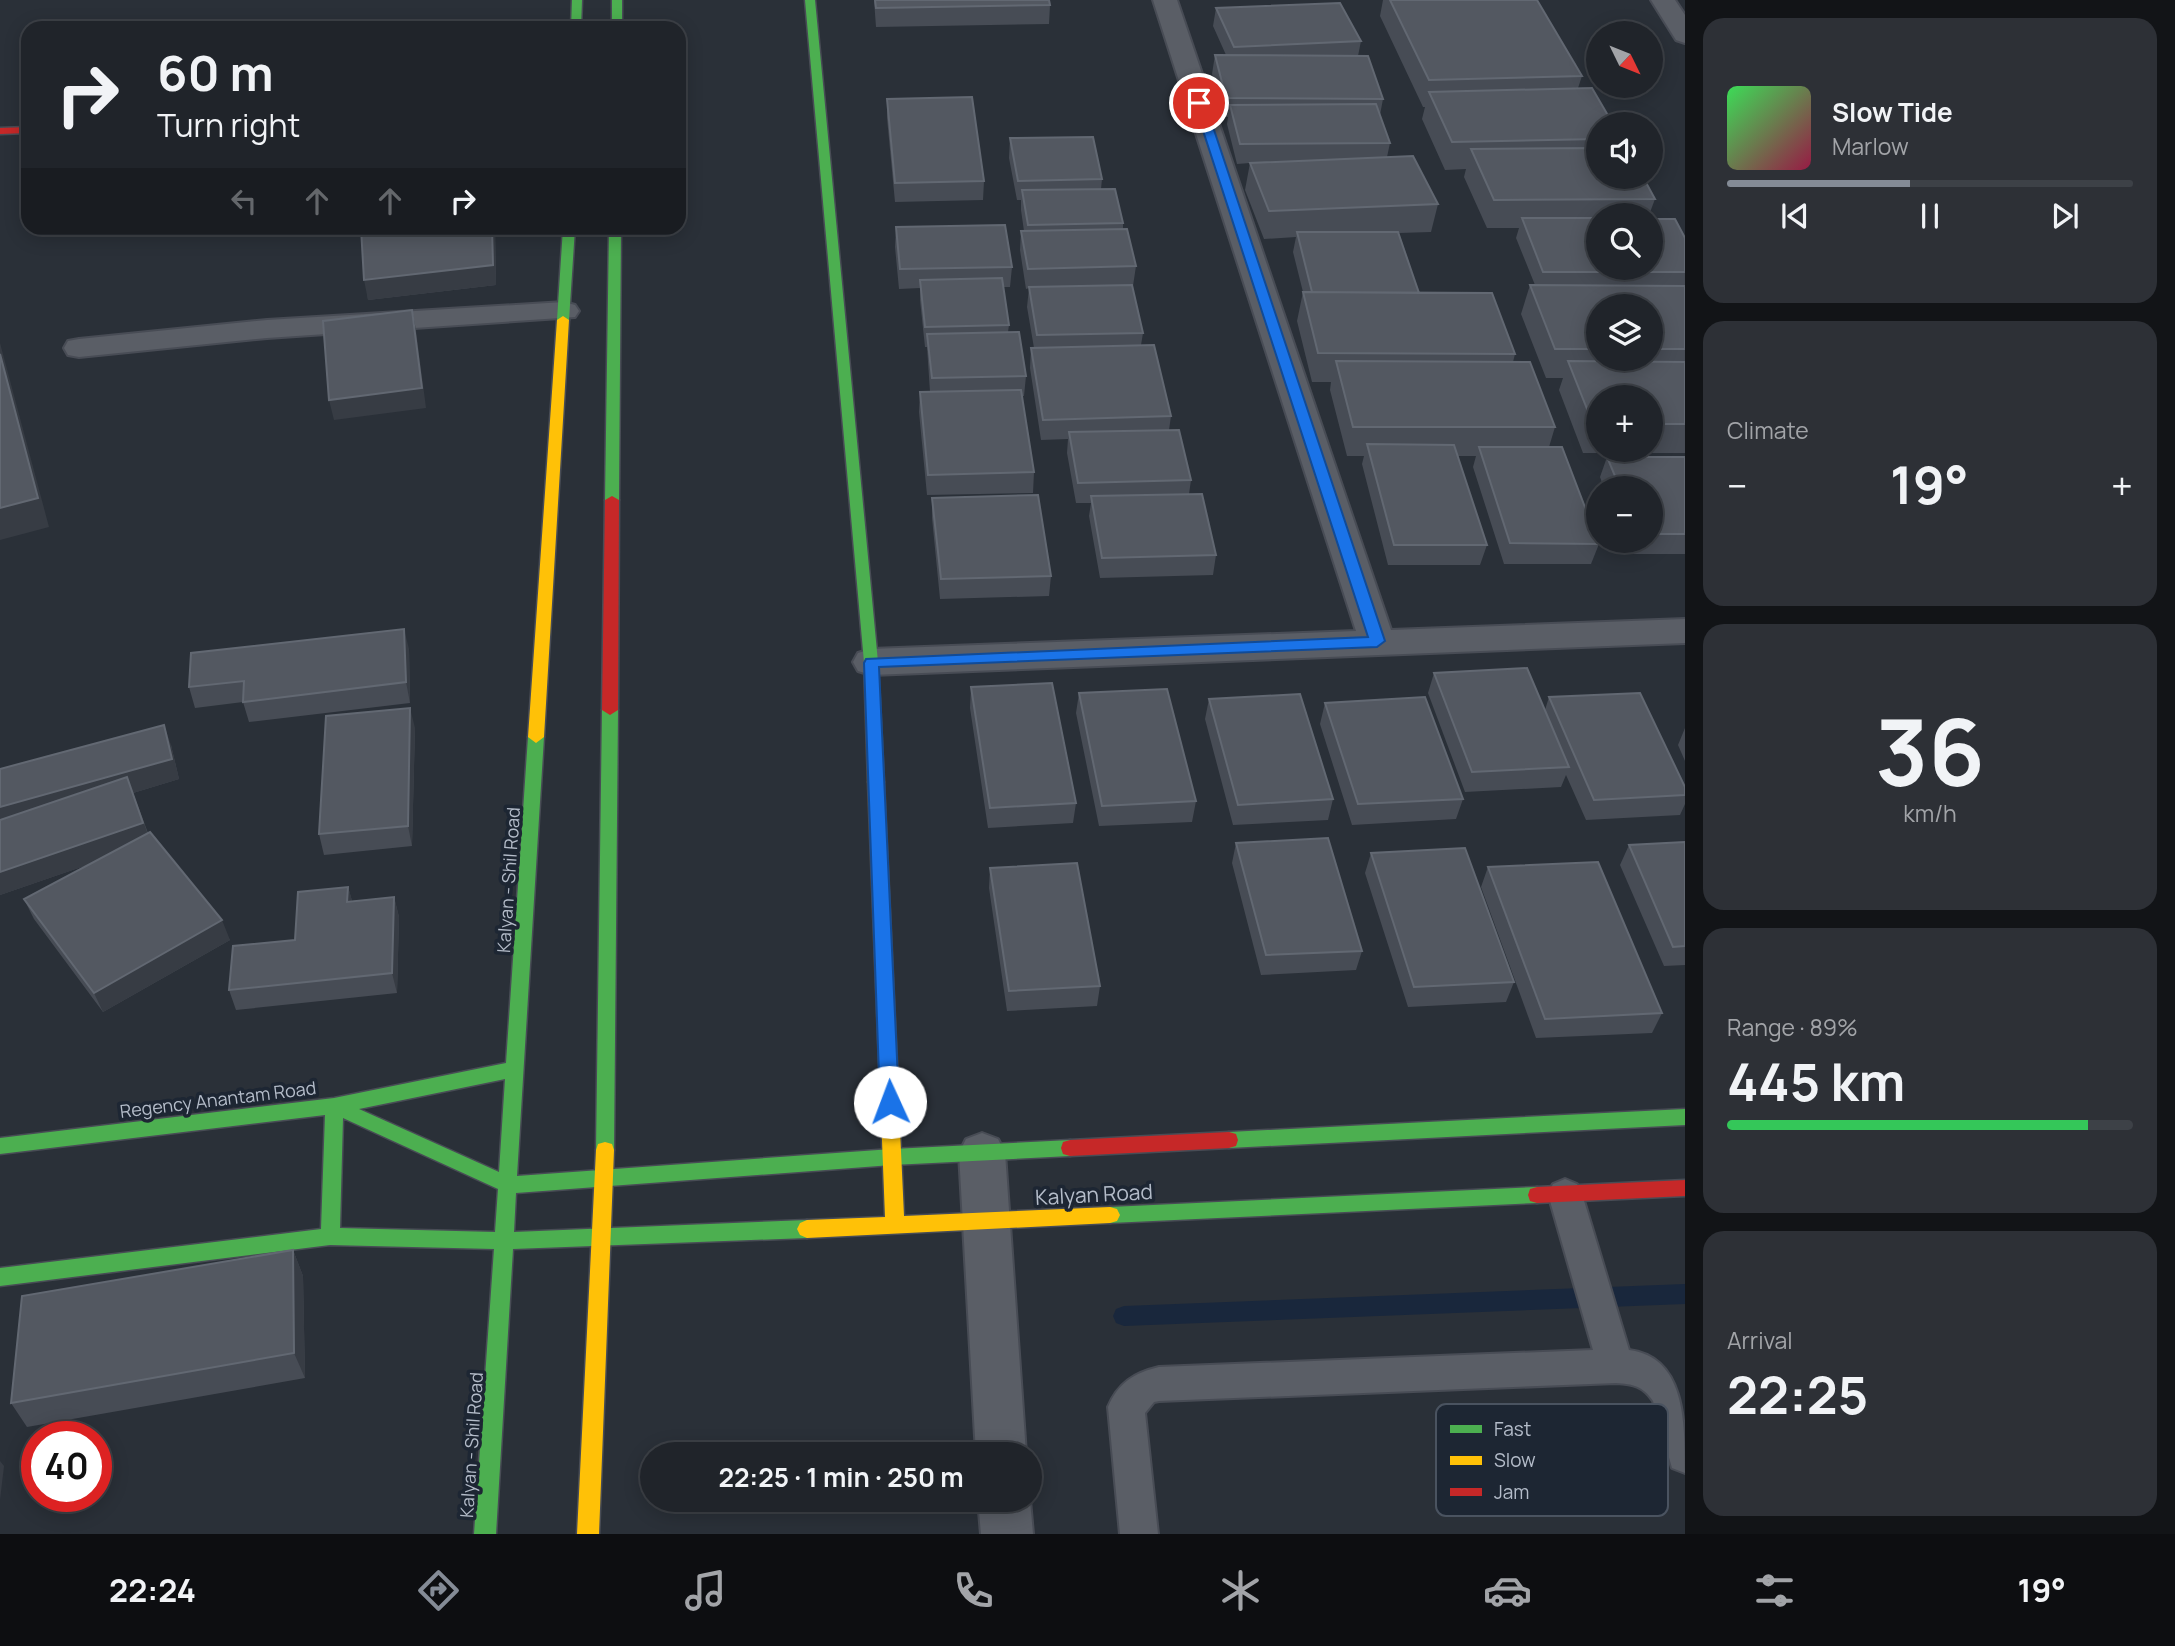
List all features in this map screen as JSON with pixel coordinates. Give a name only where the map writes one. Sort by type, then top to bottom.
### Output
[{"type":"main road","points":[[576,0],[576,21]]},
{"type":"main road","points":[[617,0],[617,21]]},
{"type":"main road","points":[[810,0],[871,663],[895,1224]]},
{"type":"main road","points":[[0,131],[21,130]]},
{"type":"main road","name":"Kalyan - Shil Road","points":[[485,1534],[569,235]]},
{"type":"main road","points":[[588,1534],[605,1176],[615,235]]},
{"type":"main road","points":[[330,1236],[334,1106],[516,1069]]},
{"type":"main road","name":"Regency Anantam Road","points":[[0,1146],[334,1106],[509,1185]]},
{"type":"main road","points":[[509,1185],[892,1157],[1685,1117]]},
{"type":"main road","name":"Kalyan Road","points":[[505,1241],[1685,1188]]},
{"type":"main road","points":[[0,1277],[330,1236],[505,1241]]},
{"type":"street","points":[[1165,0],[1377,641]]},
{"type":"street","points":[[1663,0],[1685,35]]},
{"type":"street","points":[[79,348],[267,329],[564,311]]},
{"type":"street","points":[[871,663],[1377,641],[1685,631]]},
{"type":"street","points":[[982,1153],[1000,1442]]},
{"type":"street","points":[[1005,1512],[1007,1534]]},
{"type":"lane","points":[[1565,1194],[1616,1366]]},
{"type":"lane","points":[[1139,1534],[1126,1407],[1143,1388],[1159,1384],[1637,1366],[1651,1371],[1662,1380],[1685,1455]]},
{"type":"building","points":[[875,0],[1049,0],[1050,5],[876,8]]},
{"type":"building","points":[[1390,0],[1537,0],[1582,76],[1429,80]]},
{"type":"building","points":[[1340,3],[1361,41],[1234,47],[1216,8]]},
{"type":"building","points":[[1215,55],[1368,56],[1383,99],[1226,98]]},
{"type":"building","points":[[1586,88],[1586,98],[1598,98],[1606,112],[1586,112],[1586,139],[1452,142],[1429,92]]},
{"type":"building","points":[[972,97],[984,181],[895,183],[887,99]]},
{"type":"building","points":[[1376,104],[1390,143],[1240,144],[1230,105]]},
{"type":"building","points":[[1093,137],[1102,179],[1018,181],[1010,138]]},
{"type":"building","points":[[1586,148],[1586,189],[1650,189],[1655,199],[1494,200],[1471,149]]},
{"type":"building","points":[[1413,156],[1438,204],[1269,211],[1250,163]]},
{"type":"building","points":[[1115,189],[1123,223],[1028,225],[1022,190]]},
{"type":"building","points":[[1522,218],[1586,218],[1586,272],[1543,272]]},
{"type":"building","points":[[1663,219],[1675,219],[1685,238],[1685,272],[1663,272]]},
{"type":"building","points":[[1005,225],[1012,267],[900,269],[896,227]]},
{"type":"building","points":[[1127,229],[1136,266],[1028,269],[1021,231]]},
{"type":"building","points":[[1297,232],[1398,232],[1419,293],[1312,292]]},
{"type":"building","points":[[361,235],[492,235],[493,265],[364,280]]},
{"type":"building","points":[[1002,278],[1009,325],[925,327],[920,280]]},
{"type":"building","points":[[1132,285],[1143,333],[1037,335],[1029,287]]},
{"type":"building","points":[[1530,285],[1685,286],[1685,349],[1663,349],[1663,294],[1586,294],[1586,349],[1555,349]]},
{"type":"building","points":[[1303,292],[1492,293],[1515,354],[1318,353]]},
{"type":"building","points":[[412,310],[422,388],[329,400],[323,321]]},
{"type":"building","points":[[1019,332],[1026,376],[932,378],[927,334]]},
{"type":"building","points":[[1154,345],[1171,416],[1043,420],[1031,348]]},
{"type":"building","points":[[0,354],[38,498],[0,508]]},
{"type":"building","points":[[1336,361],[1530,362],[1555,427],[1353,427]]},
{"type":"building","points":[[1568,361],[1586,361],[1586,371],[1663,371],[1663,362],[1685,362],[1685,424],[1663,424],[1663,385],[1586,385],[1586,406]]},
{"type":"building","points":[[1021,390],[1034,472],[928,475],[920,392]]},
{"type":"building","points":[[1179,430],[1191,480],[1078,483],[1069,432]]},
{"type":"building","points":[[1367,444],[1454,445],[1487,545],[1394,545]]},
{"type":"building","points":[[1479,447],[1562,447],[1586,510],[1586,544],[1510,543]]},
{"type":"building","points":[[1663,457],[1685,457],[1685,534],[1663,534],[1663,476],[1615,476],[1609,462],[1663,462]]},
{"type":"building","points":[[1202,494],[1216,555],[1102,558],[1091,496]]},
{"type":"building","points":[[1038,495],[1051,576],[941,579],[932,498]]},
{"type":"building","points":[[404,629],[406,682],[243,702],[244,681],[189,687],[191,653]]},
{"type":"building","points":[[1527,668],[1569,767],[1472,772],[1434,673]]},
{"type":"building","points":[[1052,683],[1076,803],[990,808],[971,687]]},
{"type":"building","points":[[1167,689],[1196,801],[1102,806],[1079,693]]},
{"type":"building","points":[[1640,693],[1685,787],[1685,795],[1594,800],[1549,697]]},
{"type":"building","points":[[1300,694],[1333,799],[1238,805],[1209,699]]},
{"type":"building","points":[[1425,697],[1463,799],[1358,804],[1325,703]]},
{"type":"building","points":[[410,708],[408,826],[319,834],[326,716]]},
{"type":"building","points":[[164,725],[172,759],[0,807],[0,769]]},
{"type":"building","points":[[127,777],[143,823],[0,872],[0,820]]},
{"type":"building","points":[[150,832],[222,920],[94,993],[24,899]]},
{"type":"building","points":[[1328,838],[1362,951],[1266,955],[1236,843]]},
{"type":"building","points":[[1685,842],[1685,946],[1673,947],[1629,845]]},
{"type":"building","points":[[1465,848],[1514,982],[1414,987],[1371,853]]},
{"type":"building","points":[[1598,862],[1662,1013],[1545,1019],[1488,867]]},
{"type":"building","points":[[1077,863],[1100,986],[1009,991],[990,868]]},
{"type":"building","points":[[348,887],[347,902],[394,897],[392,973],[229,990],[233,946],[295,940],[298,892]]},
{"type":"building","points":[[293,1250],[294,1353],[11,1403],[22,1296]]},
{"type":"waterway","points":[[1124,1316],[1685,1294]]},
{"type":"traffic: fast","points":[[576,21],[577,0]]},
{"type":"traffic: fast","points":[[617,0],[617,21]]},
{"type":"traffic: fast","points":[[810,0],[871,662],[876,782]]},
{"type":"traffic: fast","points":[[563,320],[569,235]]},
{"type":"traffic: fast","points":[[612,500],[615,235]]},
{"type":"traffic: fast","points":[[605,1150],[610,710]]},
{"type":"traffic: fast","points":[[485,1534],[536,737]]},
{"type":"traffic: fast","points":[[0,1146],[334,1106],[516,1069]]},
{"type":"traffic: fast","points":[[334,1106],[509,1185],[892,1157],[1070,1148]]},
{"type":"traffic: fast","points":[[330,1236],[334,1106]]},
{"type":"traffic: fast","points":[[1229,1140],[1685,1117]]},
{"type":"traffic: fast","points":[[1110,1215],[1537,1195]]},
{"type":"traffic: fast","points":[[0,1277],[330,1236],[505,1241],[807,1229]]},
{"type":"traffic: slow","points":[[536,737],[563,320]]},
{"type":"traffic: slow","points":[[876,782],[895,1224]]},
{"type":"traffic: slow","points":[[588,1534],[605,1150]]},
{"type":"traffic: slow","points":[[807,1229],[1110,1215]]},
{"type":"traffic: jam","points":[[0,131],[21,130]]},
{"type":"traffic: jam","points":[[610,710],[612,500]]},
{"type":"traffic: jam","points":[[1070,1148],[1229,1140]]},
{"type":"traffic: jam","points":[[1537,1195],[1685,1188]]},
{"type":"route","points":[[890,1102],[871,663],[1377,641],[1199,103]]}]
